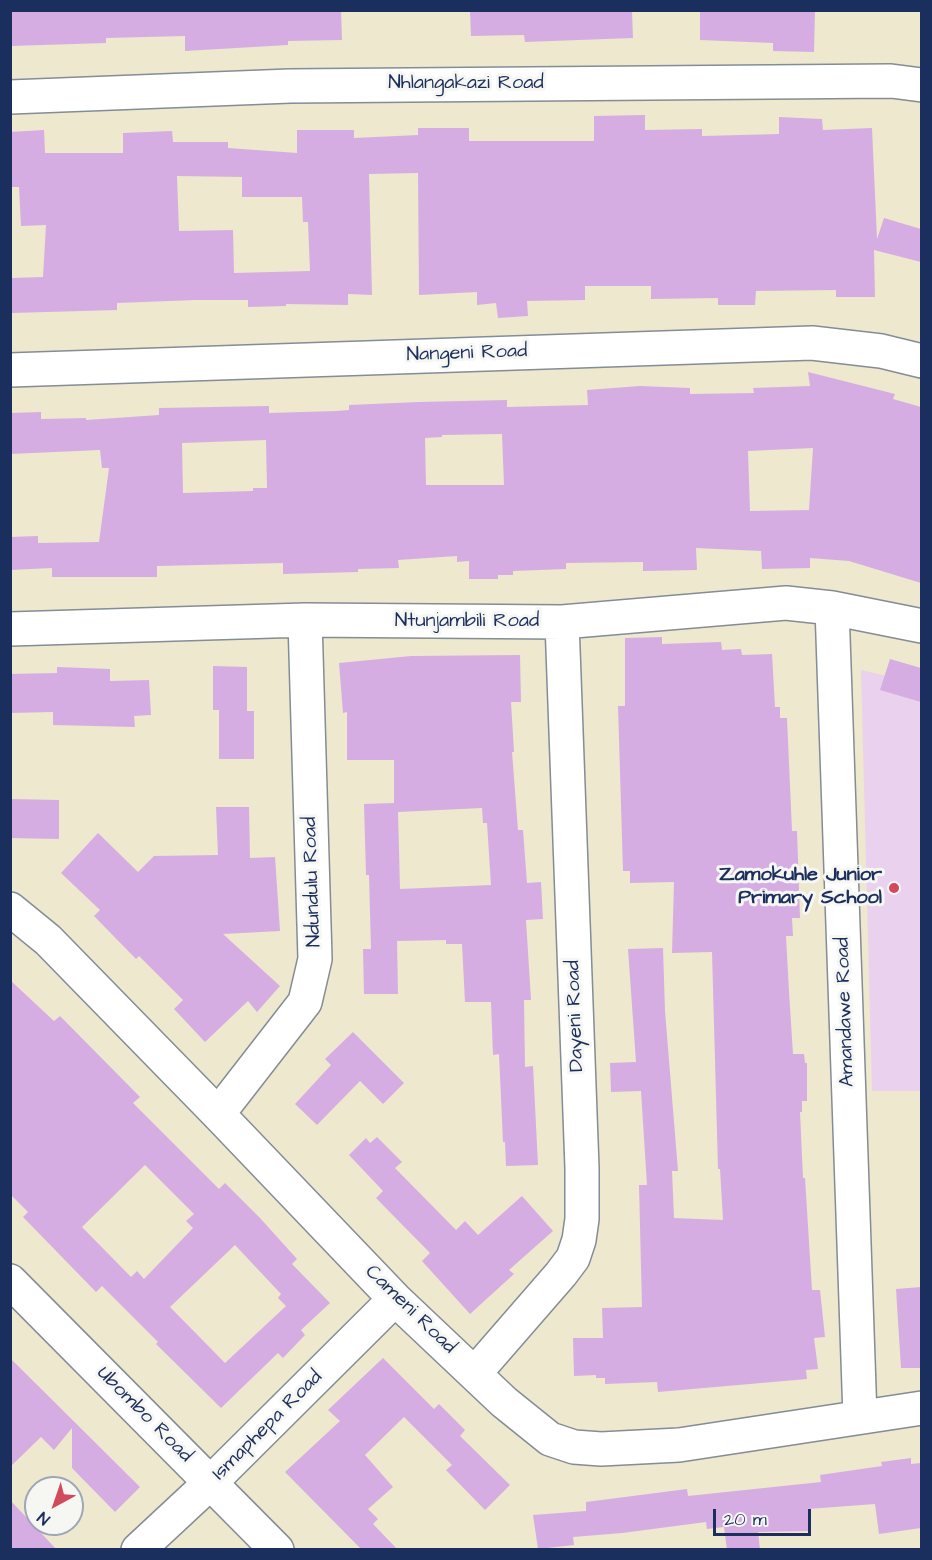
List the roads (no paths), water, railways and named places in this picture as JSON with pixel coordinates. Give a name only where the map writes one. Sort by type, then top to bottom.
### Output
[{"type":"street","name":"Nhlangakazi Road","points":[[10,97],[290,86],[880,81],[921,85]]},
{"type":"street","name":"Nangeni Road","points":[[10,370],[812,343],[881,351],[921,361]]},
{"type":"street","name":"Ntunjambili Road","points":[[10,630],[305,620],[562,622],[786,603],[832,608],[921,626]]},
{"type":"street","name":"Amandawe Road","points":[[832,608],[860,1417]]},
{"type":"street","name":"Ndundulu Road","points":[[218,1114],[305,1002],[315,959],[305,620]]},
{"type":"street","name":"Dayeni Road","points":[[475,1373],[573,1258],[582,1219],[562,622]]},
{"type":"street","name":"Cameni Road","points":[[10,909],[48,940],[395,1299],[504,1402],[550,1439],[574,1447],[601,1449],[679,1444],[921,1408]]},
{"type":"street","name":"Ubombo Road","points":[[10,1281],[277,1550]]},
{"type":"street","name":"Ismaphepa Road","points":[[138,1550],[211,1482],[395,1299]]},
{"type":"place","name":"Zamokuhle Junior Primary School","points":[[894,888]]}]
